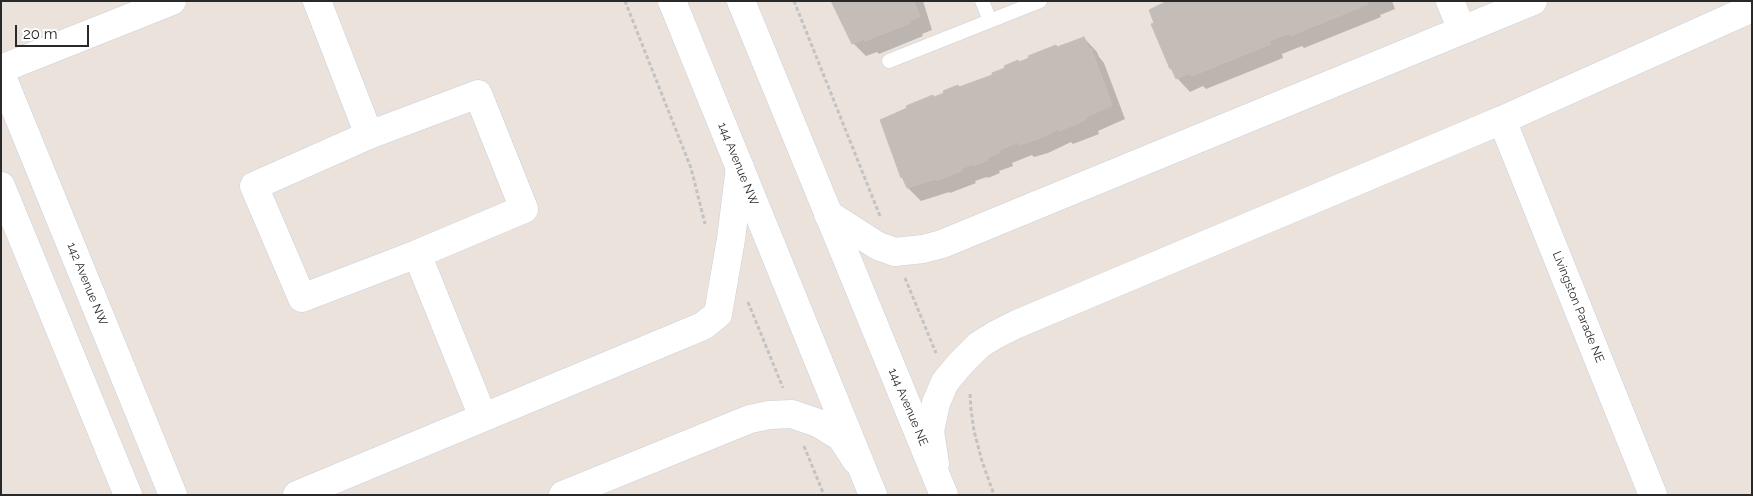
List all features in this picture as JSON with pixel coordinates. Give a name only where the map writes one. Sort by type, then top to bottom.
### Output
[{"type":"street","points":[[1,69],[172,1]]},
{"type":"street","points":[[317,1],[370,135]]},
{"type":"street","name":"144 Avenue NW","points":[[672,1],[804,326]]},
{"type":"street","points":[[741,1],[828,214],[878,246],[895,252],[923,250],[942,244],[1533,1]]},
{"type":"street","points":[[1450,1],[1462,30]]},
{"type":"street","points":[[941,487],[930,431],[936,403],[946,382],[960,364],[979,345],[1017,324],[1502,120],[1752,8]]},
{"type":"street","name":"142 Avenue NW","points":[[1,74],[173,495]]},
{"type":"street","points":[[478,94],[524,209],[418,254],[302,298],[254,186],[370,135],[478,94]]},
{"type":"street","name":"Livingston Parade NE","points":[[1502,120],[1653,495]]},
{"type":"street","points":[[297,495],[703,326],[718,314],[732,239],[740,167]]},
{"type":"street","points":[[1,186],[128,495]]},
{"type":"street","name":"144 Avenue NE","points":[[828,214],[941,487]]},
{"type":"street","points":[[418,254],[483,417]]},
{"type":"street","points":[[804,326],[868,484]]},
{"type":"street","points":[[804,326],[890,495]]},
{"type":"street","points":[[563,495],[750,419],[769,415],[792,414],[818,423],[840,437],[868,484]]},
{"type":"lane","points":[[982,1],[990,21]]},
{"type":"lane","points":[[889,61],[1040,1]]},
{"type":"building","points":[[831,1],[916,1],[914,2],[920,16],[909,21],[910,23],[865,41],[864,39],[852,44]]},
{"type":"building","points":[[1167,1],[1369,1],[1367,2],[1368,4],[1290,36],[1289,33],[1269,41],[1271,44],[1192,76],[1190,73],[1176,79],[1151,24],[1154,23],[1149,10]]},
{"type":"building","points":[[1084,37],[1089,49],[1091,48],[1112,105],[1085,118],[1086,120],[1059,131],[1058,129],[1034,141],[1020,145],[1019,142],[999,150],[1000,152],[987,158],[988,160],[974,166],[973,164],[962,168],[963,170],[936,181],[935,179],[907,188],[901,178],[880,120],[907,108],[906,106],[933,95],[934,97],[958,85],[959,87],[992,75],[992,73],[1005,68],[1004,66],[1018,60],[1019,62],[1029,58],[1028,56],[1056,45],[1057,47]]}]
